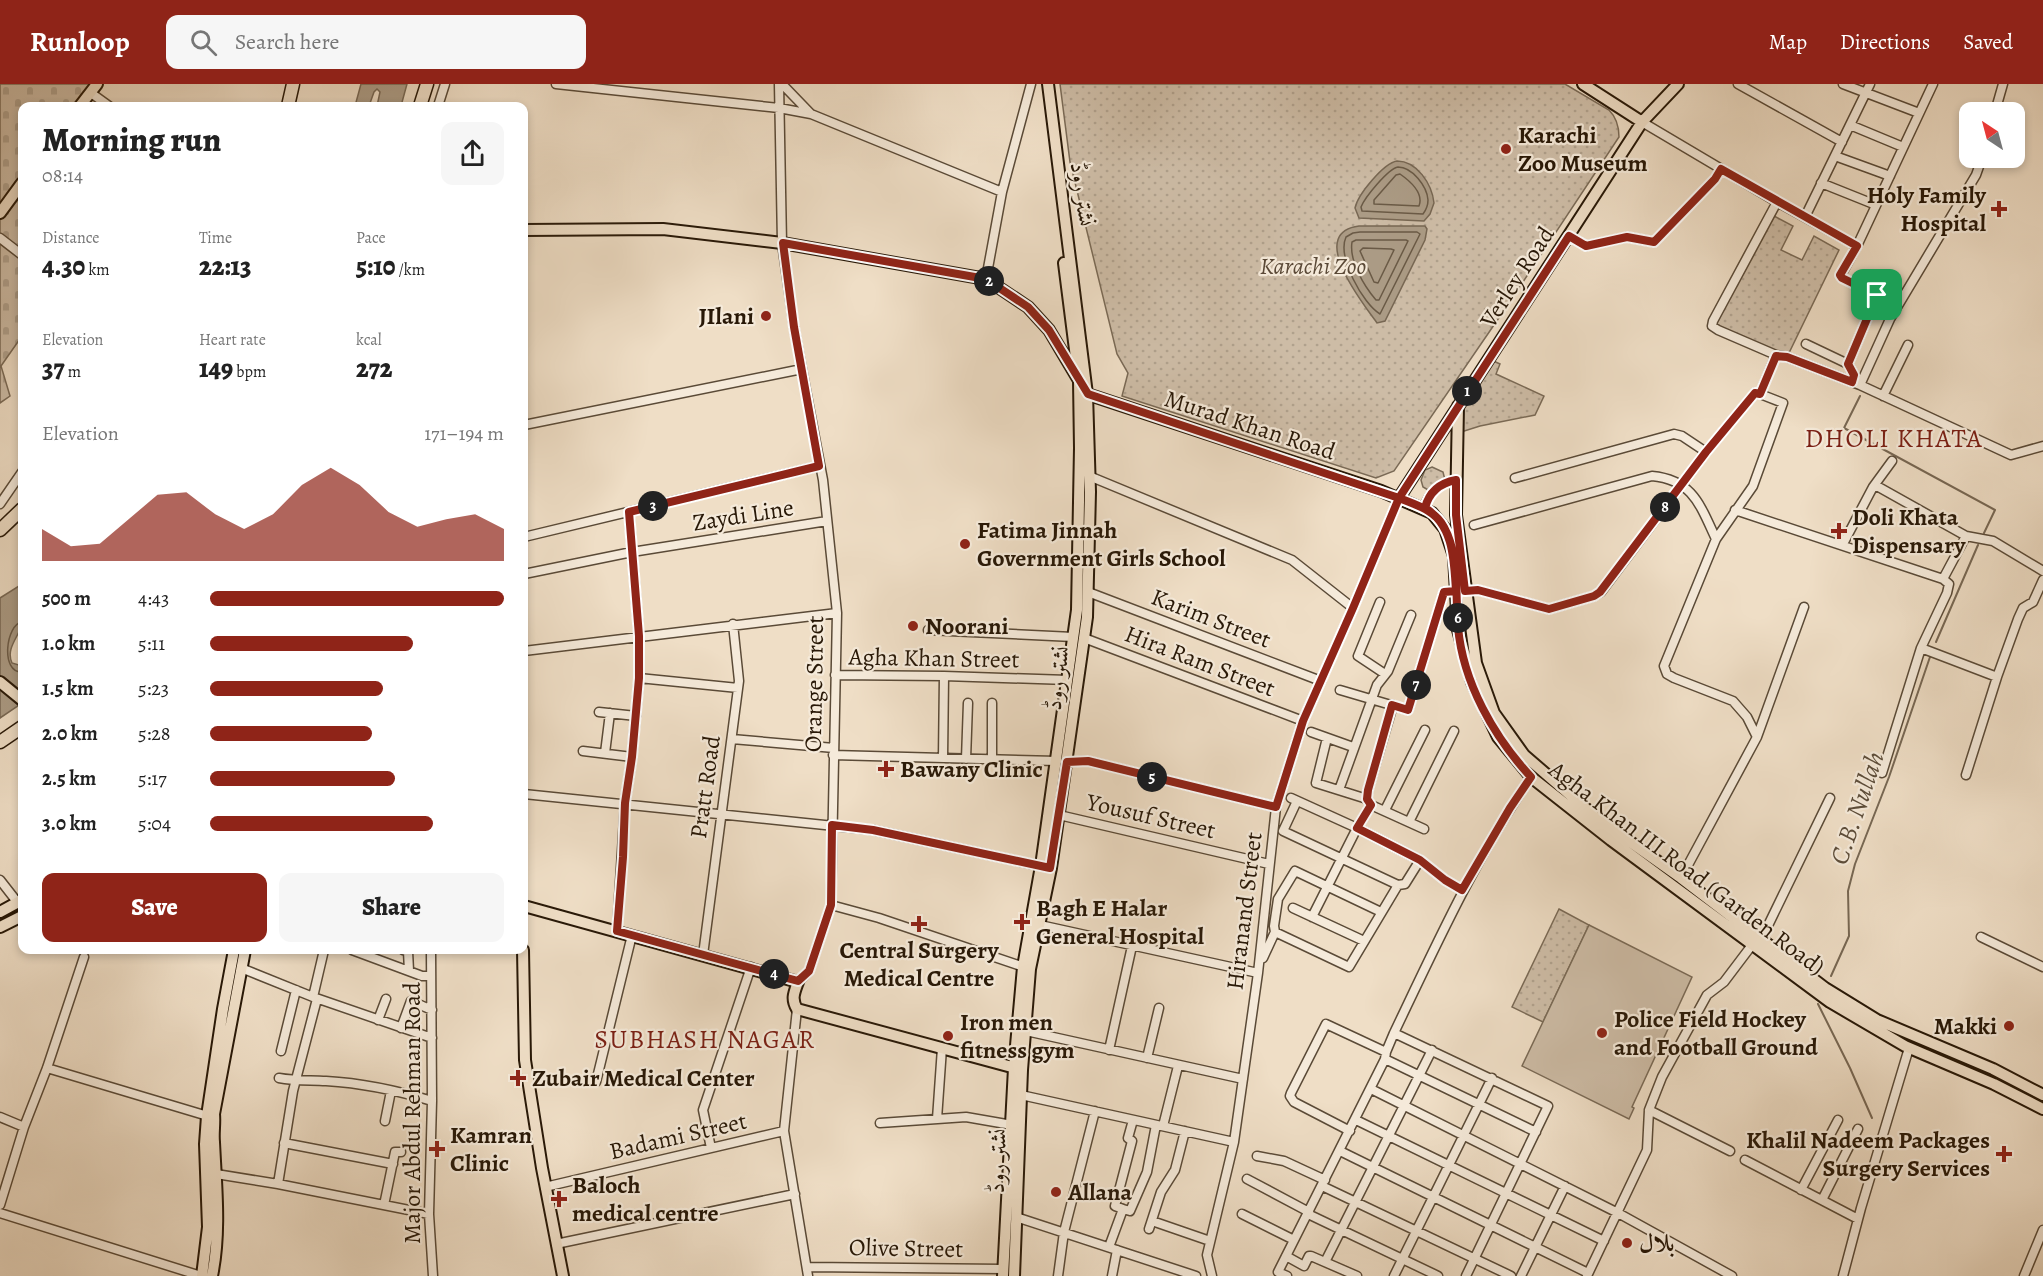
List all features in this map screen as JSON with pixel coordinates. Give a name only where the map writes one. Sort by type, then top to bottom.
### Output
[{"type":"highway","points":[[289,102],[293,84]]},
{"type":"highway","points":[[421,102],[428,84]]},
{"type":"highway","points":[[0,530],[18,513]]},
{"type":"highway","points":[[0,742],[18,730]]},
{"type":"main road","name":"نشتر روڈ","points":[[1014,1276],[1021,1095],[1018,1069],[1026,1031],[1026,968],[1040,925],[1046,867],[1059,815],[1068,680],[1079,638],[1077,598],[1080,448],[1078,381],[1043,84]]},
{"type":"main road","name":"نشتر روڈ","points":[[1003,1272],[1012,1125],[1026,968],[1046,867],[1079,638],[1088,592],[1088,394],[1048,84]]},
{"type":"main road","points":[[1583,84],[1642,122]]},
{"type":"main road","name":"Verley Road","points":[[1399,498],[1642,122],[1678,84]]},
{"type":"main road","points":[[83,102],[94,88]]},
{"type":"main road","points":[[0,213],[18,188]]},
{"type":"main road","points":[[528,230],[663,229],[783,243],[986,279],[1028,307],[1049,330],[1088,394]]},
{"type":"main road","name":"Murad Khan Road","points":[[1088,394],[1399,498]]},
{"type":"main road","name":"Agha Khan III Road (Garden Road)","points":[[1458,406],[1456,515],[1461,591],[1458,630],[1479,699],[1498,737],[1531,777],[1756,942],[1825,988],[1877,1020],[1993,1069],[2043,1095]]},
{"type":"main road","name":"Agha Khan III Road (Garden Road)","points":[[1399,498],[1425,508],[1440,520],[1445,529],[1454,556],[1476,663],[1494,713],[1524,755],[1598,819],[1681,878],[1830,1002],[1909,1048],[1994,1084],[2043,1109]]},
{"type":"main road","points":[[0,682],[18,697]]},
{"type":"main road","points":[[0,912],[18,903]]},
{"type":"main road","points":[[528,907],[798,981],[793,995],[793,1002],[798,1009],[1018,1069]]},
{"type":"main road","points":[[0,927],[18,918]]},
{"type":"main road","points":[[202,1276],[208,1227],[211,1117],[223,1010],[233,954]]},
{"type":"main road","points":[[211,1117],[243,954]]},
{"type":"main road","points":[[523,954],[525,1060],[545,1187],[563,1276]]},
{"type":"main road","points":[[211,1173],[217,1231],[212,1276]]},
{"type":"street","points":[[439,102],[445,84]]},
{"type":"street","points":[[556,84],[779,108],[811,114],[1002,192]]},
{"type":"street","points":[[780,84],[811,114]]},
{"type":"street","name":"Orange Street","points":[[780,84],[783,243],[819,466],[837,613],[831,905],[809,971],[798,981]]},
{"type":"street","points":[[986,279],[1002,192],[1031,84]]},
{"type":"street","points":[[1738,84],[1842,142]]},
{"type":"street","points":[[1843,84],[1919,113]]},
{"type":"street","points":[[1805,217],[1870,84]]},
{"type":"street","points":[[1848,364],[1877,295],[1840,275],[1857,246],[1933,84]]},
{"type":"street","points":[[1998,102],[2003,84]]},
{"type":"street","points":[[94,88],[106,102]]},
{"type":"street","points":[[1642,122],[1777,202],[1857,246]]},
{"type":"street","points":[[1850,125],[1903,147]]},
{"type":"street","points":[[1835,156],[1890,176]]},
{"type":"street","points":[[1856,384],[1890,319],[1978,168]]},
{"type":"street","points":[[1569,236],[1586,246],[1627,237],[1654,242],[1715,179],[1721,169]]},
{"type":"street","points":[[1821,183],[1876,205]]},
{"type":"street","points":[[1777,202],[1712,326],[1776,356],[1787,357],[1856,384],[2012,454],[2043,446]]},
{"type":"street","points":[[0,238],[18,252]]},
{"type":"street","points":[[1806,344],[1848,364],[1856,384]]},
{"type":"street","points":[[1883,396],[1908,345]]},
{"type":"street","points":[[1760,394],[1776,356]]},
{"type":"street","points":[[528,423],[802,369]]},
{"type":"street","points":[[1341,690],[1408,710],[1444,592],[1478,590],[1549,609],[1594,596],[1600,592],[1706,452],[1755,393],[1783,403],[1752,486],[1716,539],[1664,666],[1667,674],[1674,678],[1732,701],[1747,717],[1757,737]]},
{"type":"street","points":[[1515,478],[1674,434],[1682,436],[1706,452]]},
{"type":"street","points":[[1844,544],[1875,485],[1892,461]]},
{"type":"street","points":[[528,536],[819,466]]},
{"type":"street","points":[[1089,476],[1292,560],[1353,608]]},
{"type":"street","points":[[1474,525],[1652,476],[1667,478],[1682,484],[1691,492],[1716,539]]},
{"type":"street","points":[[0,504],[18,478]]},
{"type":"street","points":[[1425,508],[1431,493],[1439,486],[1456,480]]},
{"type":"street","points":[[1875,485],[1966,536],[1993,542],[2043,571]]},
{"type":"street","name":"Hiranand Street","points":[[1212,1276],[1206,1255],[1234,1142],[1258,973],[1276,807],[1303,721],[1399,498]]},
{"type":"street","points":[[1735,510],[1844,544],[1943,579],[1949,584],[1921,648],[1882,773]]},
{"type":"street","points":[[617,931],[625,803],[632,757],[639,678],[639,636],[629,512]]},
{"type":"street","name":"Zaydi Line","points":[[528,573],[632,552],[827,521]]},
{"type":"street","points":[[1943,579],[1966,536]]},
{"type":"street","points":[[1966,775],[1997,677],[2023,608],[2033,602],[2043,580]]},
{"type":"street","name":"Karim Street","points":[[1088,592],[1321,681]]},
{"type":"street","points":[[1380,602],[1358,657],[1385,674]]},
{"type":"street","points":[[2033,602],[2043,607]]},
{"type":"street","points":[[1681,878],[1757,737],[1804,607]]},
{"type":"street","points":[[528,650],[837,613]]},
{"type":"street","points":[[1339,790],[1371,699],[1385,674],[1411,615]]},
{"type":"street","name":"Pratt Road","points":[[703,955],[739,681],[733,624]]},
{"type":"street","name":"Hira Ram Street","points":[[928,630],[1079,638],[1303,721]]},
{"type":"street","points":[[1921,648],[1997,677]]},
{"type":"street","name":"Agha Khan Street","points":[[835,675],[1068,680]]},
{"type":"street","points":[[943,758],[944,676]]},
{"type":"street","points":[[639,678],[738,688]]},
{"type":"street","points":[[992,759],[993,703]]},
{"type":"street","points":[[966,759],[968,704]]},
{"type":"street","points":[[1312,916],[1369,802],[1371,780],[1392,705]]},
{"type":"street","points":[[599,712],[636,717]]},
{"type":"street","points":[[605,753],[610,713]]},
{"type":"street","points":[[1384,810],[1425,730]]},
{"type":"street","points":[[1409,822],[1454,731]]},
{"type":"street","points":[[1311,732],[1353,747]]},
{"type":"street","points":[[1327,738],[1316,783],[1369,802],[1424,829]]},
{"type":"street","points":[[732,739],[834,751],[943,758],[1088,761],[1276,807]]},
{"type":"street","points":[[582,751],[632,757]]},
{"type":"street","points":[[1287,1276],[1278,1272],[1371,1089],[1394,1033],[1462,890],[1531,777]]},
{"type":"street","points":[[528,794],[873,830],[1046,867]]},
{"type":"street","points":[[1340,1151],[1588,1275],[1647,1150],[1649,1110],[1662,1077],[1707,995],[1724,982],[1756,942],[1830,798]]},
{"type":"street","points":[[1420,860],[1405,884],[1398,885],[1284,831],[1294,799],[1420,860],[1462,890]]},
{"type":"street","name":"Yousuf Street","points":[[1059,815],[1269,864]]},
{"type":"street","points":[[1263,958],[1275,932],[1278,899],[1294,871],[1381,912]]},
{"type":"street","points":[[0,880],[18,900]]},
{"type":"street","points":[[1275,932],[1348,966],[1398,885]]},
{"type":"street","points":[[831,905],[885,920],[1026,968]]},
{"type":"street","points":[[1293,908],[1364,941]]},
{"type":"street","points":[[1040,925],[1258,973]]},
{"type":"street","points":[[596,1082],[633,935]]},
{"type":"street","points":[[1981,937],[2043,967]]},
{"type":"street","points":[[1109,1050],[1132,946]]},
{"type":"street","points":[[278,1184],[296,1082],[323,954]]},
{"type":"street","points":[[363,954],[422,976],[431,976]]},
{"type":"street","points":[[408,954],[409,971]]},
{"type":"street","name":"Major Abdul Rehman Road","points":[[431,954],[432,1101],[429,1214],[433,1276]]},
{"type":"street","points":[[0,1205],[24,1126],[47,1068],[84,957]]},
{"type":"street","points":[[711,1148],[703,1110],[751,967]]},
{"type":"street","points":[[241,968],[315,998],[432,1038]]},
{"type":"street","points":[[280,1051],[296,990]]},
{"type":"street","points":[[378,1020],[386,999]]},
{"type":"street","points":[[401,1028],[411,1001],[432,1010]]},
{"type":"street","points":[[1147,1059],[1159,1008]]},
{"type":"street","points":[[798,1009],[784,1131],[808,1271]]},
{"type":"street","points":[[1350,1131],[1294,1102],[1290,1096],[1326,1024],[1419,1076],[1536,1132]]},
{"type":"street","points":[[1026,1031],[1243,1079]]},
{"type":"street","points":[[1394,1033],[1548,1106],[1466,1276]]},
{"type":"street","points":[[937,1119],[942,1048]]},
{"type":"street","points":[[1843,1276],[1909,1048]]},
{"type":"street","points":[[1325,1262],[1432,1050]]},
{"type":"street","points":[[1133,1120],[1128,1138],[1132,1141],[1129,1159],[1115,1206],[1130,1211],[1147,1172],[1178,1066]]},
{"type":"street","points":[[47,1068],[211,1117]]},
{"type":"street","points":[[279,1078],[296,1082],[324,1081],[390,1091],[432,1101]]},
{"type":"street","points":[[1394,1276],[1492,1078]]},
{"type":"street","points":[[1371,1089],[1618,1213],[1732,1276]]},
{"type":"street","points":[[385,1121],[390,1091]]},
{"type":"street","points":[[1021,1095],[1234,1142]]},
{"type":"street","points":[[1649,1110],[1730,1151]]},
{"type":"street","points":[[1058,1276],[1064,1232],[1095,1112]]},
{"type":"street","points":[[0,1117],[24,1126]]},
{"type":"street","points":[[880,1123],[966,1117],[1012,1125]]},
{"type":"street","points":[[1356,1120],[1604,1241]]},
{"type":"street","points":[[1801,1190],[1838,1120]]},
{"type":"street","points":[[1822,1200],[1858,1130]]},
{"type":"street","name":"Badami Street","points":[[545,1187],[784,1131]]},
{"type":"street","points":[[1185,1131],[1175,1170],[1161,1192],[1150,1225],[1210,1241]]},
{"type":"street","points":[[284,1143],[393,1164]]},
{"type":"street","points":[[384,1205],[395,1152],[401,1152]]},
{"type":"street","points":[[1257,1156],[1284,1161],[1356,1202],[1511,1276]]},
{"type":"street","points":[[1745,1160],[1858,1220]]},
{"type":"street","points":[[211,1173],[429,1214]]},
{"type":"street","points":[[1247,1179],[1341,1230],[1438,1276]]},
{"type":"street","points":[[1521,1276],[1565,1186]]},
{"type":"street","points":[[556,1244],[795,1194]]},
{"type":"street","points":[[1112,1276],[1113,1249],[1123,1209]]},
{"type":"street","points":[[0,1213],[202,1276]]},
{"type":"street","points":[[1242,1214],[1294,1240]]},
{"type":"street","points":[[1016,1216],[1192,1276]]},
{"type":"street","points":[[2024,1276],[2039,1253],[2043,1230]]},
{"type":"street","points":[[1286,1256],[1304,1266],[1309,1256],[1357,1276]]},
{"type":"street","name":"Olive Street","points":[[808,1271],[1003,1272]]},
{"type":"green space","points":[[0,84],[99,84],[86,102],[18,102],[18,342],[1,366],[10,396],[0,403]]},
{"type":"green space","name":"Karachi Zoo","points":[[1060,84],[1565,84],[1609,110],[1617,122],[1619,137],[1394,471],[1376,478],[1122,396],[1128,373],[1117,354],[1070,162]]},
{"type":"green space","points":[[1770,214],[1793,226],[1781,250],[1802,260],[1814,236],[1839,250],[1787,357],[1716,325]]},
{"type":"green space","points":[[1489,359],[1500,364],[1496,374],[1544,396],[1535,415],[1480,426],[1458,433],[1458,406]]},
{"type":"green space","points":[[1432,467],[1443,472],[1445,480],[1430,491],[1423,487],[1421,480],[1425,470]]},
{"type":"green space","points":[[1559,909],[1589,925],[1543,1022],[1512,1007]]},
{"type":"green space","name":"Police Field Hockey and Football Ground","points":[[1589,925],[1692,977],[1632,1107],[1634,1108],[1629,1119],[1522,1066]]},
{"type":"water","points":[[361,84],[407,84],[402,102],[378,102],[380,92],[377,89],[370,102],[356,102]]},
{"type":"water","points":[[1397,161],[1417,169],[1427,181],[1434,203],[1430,214],[1424,221],[1359,218],[1355,208],[1361,195],[1385,167]]},
{"type":"water","points":[[1359,226],[1425,226],[1427,229],[1425,240],[1385,321],[1377,323],[1351,285],[1338,254],[1337,241],[1344,231]]},
{"type":"water","points":[[18,587],[18,634],[10,652],[10,658],[12,663],[18,665],[18,706],[0,718],[0,598]]},
{"type":"waterway","points":[[1860,396],[1844,428],[1995,510],[1984,533]]},
{"type":"waterway","name":"C.B. Nullah","points":[[1936,642],[1978,545]]},
{"type":"waterway","name":"C.B. Nullah","points":[[1831,976],[1849,936],[1848,891],[1855,864],[1889,777],[1931,654]]},
{"type":"waterway","name":"C.B. Nullah","points":[[1818,1004],[1872,1118]]},
{"type":"place","name":"Karachi Zoo Museum","points":[[1506,149]]},
{"type":"place","name":"Holy Family Hospital","points":[[1999,209]]},
{"type":"place","name":"JIlani","points":[[766,316]]},
{"type":"place","name":"Doli Khata Dispensary","points":[[1839,531]]},
{"type":"place","name":"Fatima Jinnah Government Girls School","points":[[965,544]]},
{"type":"place","name":"Noorani","points":[[913,626]]},
{"type":"place","name":"Bawany Clinic","points":[[886,769]]},
{"type":"place","name":"Bagh E Halar General Hospital","points":[[1022,922]]},
{"type":"place","name":"Central Surgery Medical Centre","points":[[919,924]]},
{"type":"place","name":"Makki","points":[[2009,1026]]},
{"type":"place","name":"Police Field Hockey and Football Ground","points":[[1602,1033]]},
{"type":"place","name":"Iron men fitness gym","points":[[948,1036]]},
{"type":"place","name":"Zubair Medical Center","points":[[518,1078]]},
{"type":"place","name":"Kamran Clinic","points":[[437,1149]]},
{"type":"place","name":"Khalil Nadeem Packages Surgery Services","points":[[2004,1154]]},
{"type":"place","name":"Allana","points":[[1056,1192]]},
{"type":"place","name":"Baloch medical centre","points":[[559,1199]]},
{"type":"place","name":"بلال","points":[[1627,1243]]},
{"type":"district","name":"DHOLI KHATA","points":[[1894,438]]},
{"type":"district","name":"SUBHASH NAGAR","points":[[705,1039]]},
{"type":"route","points":[[1877,295],[1840,275],[1857,246],[1721,169],[1715,179],[1654,242],[1627,237],[1586,246],[1569,236],[1399,498],[1088,394],[1049,330],[1028,307],[986,279],[783,243],[794,327],[819,466],[629,512],[639,636],[639,678],[632,757],[625,803],[617,931],[798,981],[803,974],[809,971],[831,905],[832,825],[906,836],[1050,868],[1067,762],[1088,761],[1276,807],[1303,721],[1399,498],[1425,508],[1440,520],[1445,529],[1454,556],[1456,591],[1458,630],[1472,682],[1498,737],[1531,777],[1462,890],[1420,860],[1357,828],[1371,805],[1367,799],[1368,790],[1392,705],[1408,710],[1444,592],[1456,591],[1454,556],[1450,542],[1445,529],[1440,520],[1432,513],[1425,508],[1431,493],[1439,486],[1456,480],[1456,515],[1465,591],[1478,590],[1549,609],[1594,596],[1600,592],[1706,452],[1755,393],[1760,394],[1776,356],[1787,357],[1852,382],[1854,375],[1848,364],[1877,295]]}]
